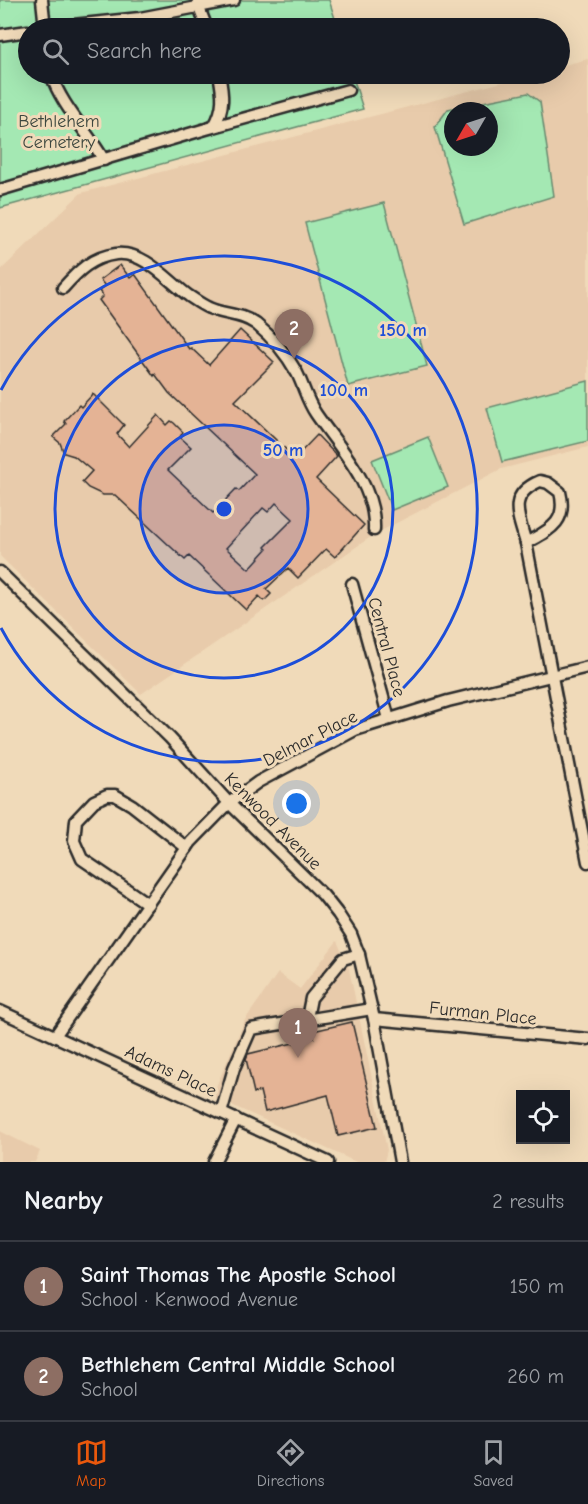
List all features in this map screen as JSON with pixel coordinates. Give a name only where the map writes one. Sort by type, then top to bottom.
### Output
[{"type":"street","points":[[42,0],[43,18]]},
{"type":"street","points":[[140,18],[199,4],[234,0]]},
{"type":"street","points":[[0,34],[18,32]]},
{"type":"street","points":[[54,84],[104,160]]},
{"type":"street","points":[[214,126],[222,114],[221,84]]},
{"type":"street","points":[[0,190],[214,126],[348,90]]},
{"type":"street","points":[[63,288],[93,260],[117,254],[133,256],[147,262],[209,308],[234,313],[254,323],[283,352],[297,374],[304,393],[316,414],[335,437],[352,464],[366,489],[375,516],[375,530]]},
{"type":"street","points":[[526,543],[549,530],[560,518],[562,507],[560,492],[548,483],[540,481],[524,489],[519,497],[517,513],[526,543],[588,862]]},
{"type":"street","points":[[0,590],[4,576]]},
{"type":"street","name":"Kenwood Avenue","points":[[4,576],[170,738],[229,802],[323,895],[351,934],[359,954],[373,1014],[400,1162]]},
{"type":"street","name":"Central Place","points":[[352,584],[389,719]]},
{"type":"street","name":"Delmar Place","points":[[55,1036],[187,848],[229,802],[258,782],[355,730],[448,701],[588,667]]},
{"type":"street","points":[[148,904],[82,859],[74,840],[76,820],[94,801],[107,795],[115,795],[132,805],[187,848]]},
{"type":"street","points":[[307,1018],[311,998],[343,959],[359,954]]},
{"type":"street","name":"Adams Place","points":[[0,1011],[328,1162]]},
{"type":"street","name":"Furman Place","points":[[221,1113],[234,1068],[250,1029],[307,1018],[373,1014],[588,1039]]},
{"type":"street","points":[[214,1162],[236,1119]]},
{"type":"shaded area","points":[[588,59],[588,447],[501,469],[375,534],[141,694],[0,556],[0,271],[81,193],[495,84],[570,84],[570,64]]},
{"type":"shaded area","points":[[337,941],[349,969],[387,1150],[384,1162],[356,1162],[212,1096],[245,1020],[278,973],[300,989]]},
{"type":"shaded area","points":[[0,1131],[40,1151],[35,1162],[0,1162]]},
{"type":"green space","name":"Bethlehem Cemetery","points":[[0,0],[329,0],[335,18],[18,18],[18,84],[355,84],[363,109],[0,208]]},
{"type":"green space","points":[[528,93],[540,102],[554,196],[464,224],[435,127],[444,115],[444,156],[498,156],[498,102],[483,102]]},
{"type":"green space","points":[[384,203],[427,366],[348,386],[305,223]]},
{"type":"green space","points":[[588,381],[588,441],[502,462],[487,408]]},
{"type":"green space","points":[[428,437],[448,487],[392,510],[372,460]]},
{"type":"building","points":[[120,265],[130,278],[135,274],[189,349],[191,348],[209,365],[240,330],[274,362],[235,401],[295,458],[317,435],[337,456],[316,479],[364,525],[335,557],[326,549],[298,578],[288,568],[266,589],[271,594],[264,601],[259,596],[246,610],[189,556],[185,560],[115,495],[103,495],[88,488],[82,482],[92,471],[74,456],[64,453],[60,443],[53,437],[66,424],[64,421],[93,394],[124,425],[117,434],[129,447],[158,415],[167,425],[171,421],[174,423],[183,432],[180,437],[191,447],[168,470],[213,513],[236,489],[239,491],[255,474],[169,393],[155,374],[154,376],[99,300],[103,296],[99,291],[105,286],[100,280]],"holes":[[[276,503],[293,519],[265,547],[267,549],[249,569],[226,548],[263,508],[268,512]]]},
{"type":"building","points":[[352,1022],[377,1127],[338,1136],[328,1095],[265,1112],[260,1091],[254,1093],[246,1059],[248,1054],[314,1038],[313,1031]]},
{"type":"place","name":"Bethlehem Central Middle School","points":[[294,359]]},
{"type":"place","name":"Saint Thomas The Apostle School","points":[[298,1058]]}]
